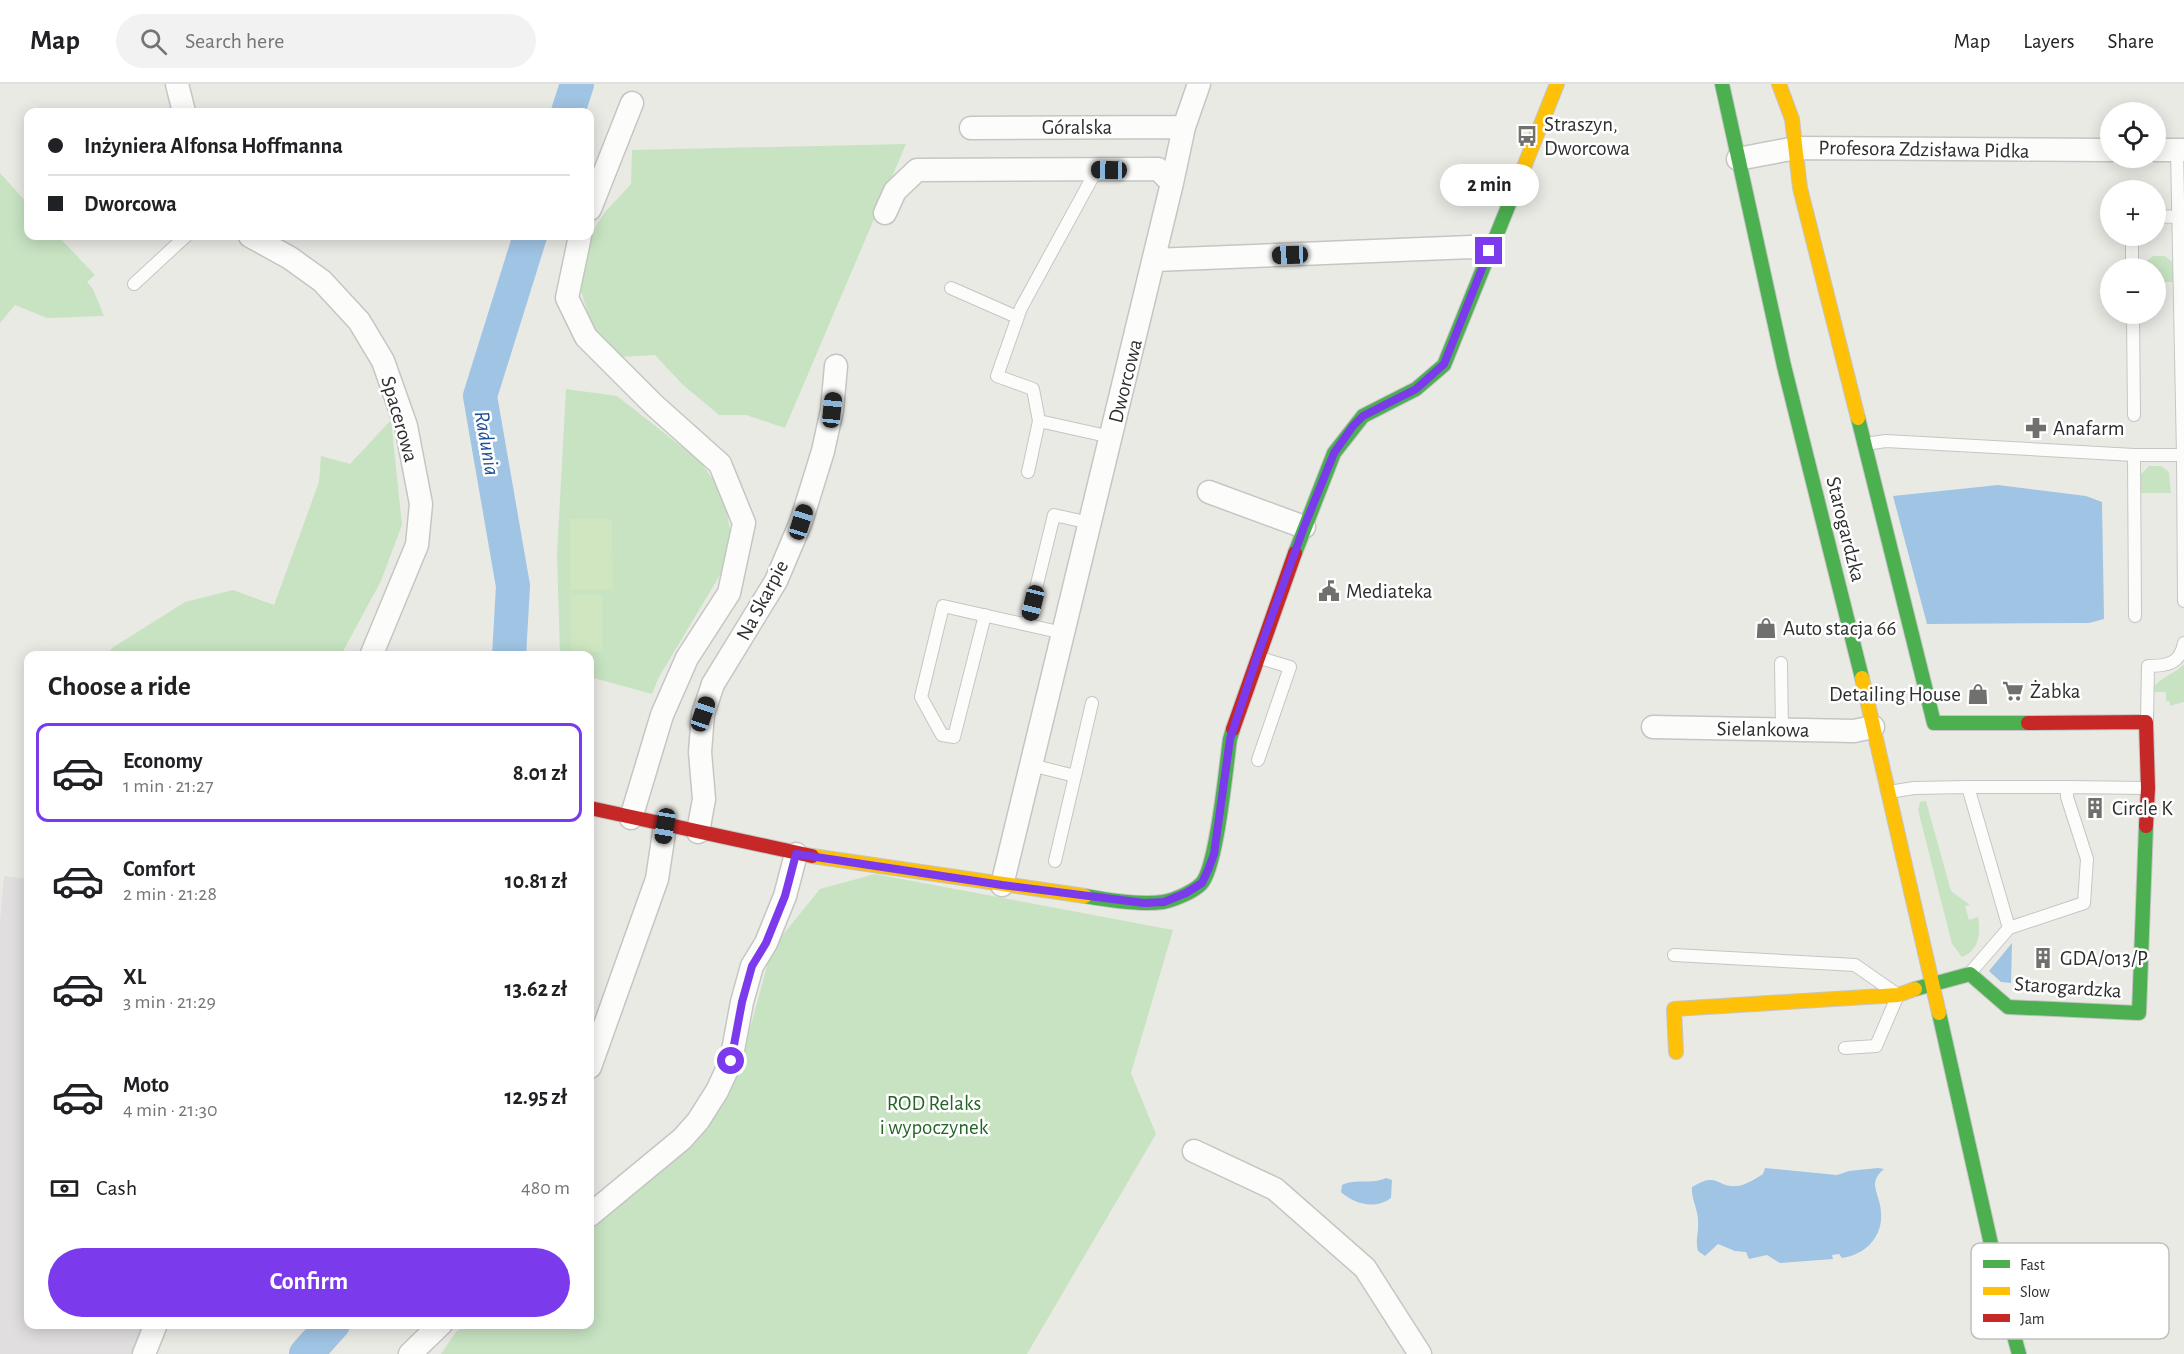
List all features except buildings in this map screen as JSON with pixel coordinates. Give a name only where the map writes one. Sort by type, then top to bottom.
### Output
[{"type":"street","points":[[177,84],[183,108]]},
{"type":"street","points":[[1172,183],[1184,127],[1199,84]]},
{"type":"street","points":[[594,809],[796,854],[1002,885],[1144,903],[1164,902],[1202,883],[1214,854],[1227,752],[1257,657],[1304,527],[1334,453],[1363,416],[1416,389],[1444,364],[1557,84]]},
{"type":"street","name":"Starogardzka","points":[[1722,84],[1784,366],[1873,727],[1991,1243]]},
{"type":"street","points":[[1779,84],[1792,119],[1800,188],[1934,723],[2146,722]]},
{"type":"street","points":[[594,199],[632,103]]},
{"type":"street","name":"Góralska","points":[[971,128],[1184,127]]},
{"type":"street","name":"Profesora Zdzisława Pidka","points":[[1738,159],[1796,148],[2100,150]]},
{"type":"street","points":[[885,213],[895,191],[917,170],[1158,169],[1172,183]]},
{"type":"street","name":"Dworcowa","points":[[1002,885],[1172,183]]},
{"type":"street","name":"Spacerowa","points":[[257,240],[290,258],[322,281],[359,321],[383,361],[406,426],[421,504],[417,545],[373,651]]},
{"type":"street","points":[[579,240],[567,298],[586,337],[654,405],[720,464],[744,523],[729,593],[687,658],[678,678],[662,715],[631,818]]},
{"type":"street","points":[[1154,260],[1471,247],[1489,251]]},
{"type":"street","name":"Na Skarpie","points":[[698,832],[704,799],[700,752],[703,714],[713,684],[776,580],[801,522],[830,420],[836,366]]},
{"type":"street","points":[[1209,492],[1304,527]]},
{"type":"street","name":"Starogardzka","points":[[1970,974],[2008,1007],[2139,1013],[2148,788],[2146,722]]},
{"type":"street","name":"Sielankowa","points":[[1653,727],[1854,731],[1873,727]]},
{"type":"street","points":[[594,1056],[657,879],[665,826]]},
{"type":"street","points":[[594,1208],[682,1139],[698,1121],[717,1091],[731,1061],[742,1002],[752,966],[766,943],[785,896],[796,854]]},
{"type":"street","points":[[1676,1052],[1674,1009],[1898,995],[1932,983],[1970,974]]},
{"type":"street","points":[[1194,1151],[1275,1189],[1365,1268],[1420,1354]]},
{"type":"street","points":[[144,1354],[154,1329]]},
{"type":"street","points":[[410,1354],[436,1329]]},
{"type":"street","name":"Starogardzka","points":[[2015,1339],[2019,1354]]},
{"type":"lane","points":[[2172,150],[2181,202],[2178,216],[2184,455],[2184,601]]},
{"type":"lane","points":[[1028,472],[1038,421],[1033,389],[997,376],[1017,317],[1097,169]]},
{"type":"lane","points":[[2166,217],[2178,216]]},
{"type":"lane","points":[[134,284],[182,240]]},
{"type":"lane","points":[[951,288],[1017,317]]},
{"type":"lane","points":[[2133,324],[2134,415]]},
{"type":"lane","points":[[1038,421],[1111,437]]},
{"type":"lane","points":[[1864,445],[1887,441],[2134,455],[2184,455]]},
{"type":"lane","points":[[2134,455],[2135,616]]},
{"type":"lane","points":[[1027,625],[1054,515],[1090,523]]},
{"type":"lane","points":[[985,615],[954,737],[942,735],[921,697],[943,606],[985,615],[1063,633]]},
{"type":"lane","points":[[2146,722],[2148,666],[2167,666],[2178,659],[2184,643]]},
{"type":"lane","points":[[1257,657],[1290,667],[1258,760]]},
{"type":"lane","points":[[1782,663],[1782,730]]},
{"type":"lane","points":[[1055,861],[1092,703]]},
{"type":"lane","points":[[1031,765],[1075,776]]},
{"type":"lane","points":[[1888,792],[1914,788],[1968,787],[2148,788]]},
{"type":"lane","points":[[1968,787],[2009,928]]},
{"type":"lane","points":[[1970,974],[2009,928],[2084,903],[2086,859],[2067,798],[2067,787]]},
{"type":"lane","points":[[1674,955],[1856,965],[1898,995],[1876,1046],[1845,1048]]},
{"type":"shaded area","points":[[4,876],[24,878],[24,1329],[141,1329],[131,1354],[0,1354],[0,921]]},
{"type":"green space","points":[[906,144],[785,428],[746,415],[719,415],[682,384],[655,355],[620,357],[591,325],[580,287],[589,240],[594,240],[594,229],[605,212],[631,184],[632,150]]},
{"type":"green space","points":[[0,173],[24,200],[24,240],[62,240],[95,275],[87,282],[93,289],[104,316],[47,318],[15,305],[0,323]]},
{"type":"green space","points":[[2165,256],[2172,262],[2174,282],[2166,282],[2166,258],[2150,258]]},
{"type":"green space","points":[[566,389],[617,396],[700,461],[724,495],[731,536],[723,570],[659,677],[652,694],[594,678],[594,651],[560,651],[557,553]]},
{"type":"green space","points":[[391,420],[402,525],[381,581],[343,651],[110,651],[185,602],[233,590],[274,605],[319,482],[321,456],[350,464]]},
{"type":"green space","points":[[2149,466],[2161,466],[2169,472],[2171,493],[2141,493],[2141,474]]},
{"type":"green space","points":[[570,519],[612,519],[613,589],[570,590]]},
{"type":"green space","points":[[571,595],[602,595],[602,652],[571,651]]},
{"type":"green space","points":[[2184,664],[2184,702],[2170,706],[2170,702],[2166,701],[2166,692],[2151,692],[2162,679]]},
{"type":"green space","points":[[1926,801],[1951,891],[1970,905],[1965,906],[1969,920],[1978,917],[1978,941],[1968,954],[1962,957],[1952,944],[1918,810],[1920,802]]},
{"type":"green space","name":"ROD Relaks i wypoczynek","points":[[875,874],[1173,930],[1131,1073],[1156,1134],[1027,1354],[441,1354],[460,1329],[594,1329],[594,1220],[707,1129],[740,1065],[772,948],[820,889]]},
{"type":"water","points":[[1998,485],[2086,496],[2102,502],[2104,619],[2089,623],[1927,624],[1893,496]]},
{"type":"water","points":[[2012,943],[2011,983],[2001,982],[1989,971]]},
{"type":"water","points":[[1765,1168],[1837,1175],[1849,1171],[1884,1169],[1875,1182],[1881,1213],[1881,1222],[1876,1237],[1858,1253],[1842,1258],[1839,1254],[1832,1255],[1833,1259],[1780,1263],[1767,1255],[1749,1259],[1746,1252],[1735,1251],[1718,1244],[1705,1256],[1698,1251],[1698,1217],[1692,1187],[1707,1180],[1730,1186],[1740,1185],[1763,1174]]},
{"type":"water","points":[[1386,1178],[1392,1180],[1391,1198],[1385,1202],[1365,1204],[1352,1200],[1341,1192],[1342,1185],[1347,1183]]},
{"type":"waterway","name":"Radunia","points":[[569,108],[577,84]]},
{"type":"waterway","name":"Radunia","points":[[509,651],[513,586],[480,396],[529,240]]},
{"type":"waterway","name":"Radunia","points":[[306,1354],[328,1329]]},
{"type":"traffic: fast","points":[[1722,84],[1784,366],[1862,678]]},
{"type":"traffic: fast","points":[[1295,553],[1334,453],[1363,416],[1416,389],[1444,365],[1522,172]]},
{"type":"traffic: fast","points":[[1858,418],[1934,723],[2028,723]]},
{"type":"traffic: fast","points":[[1085,896],[1154,903],[1183,895],[1201,884],[1212,858],[1233,729]]},
{"type":"traffic: fast","points":[[1915,989],[1970,974],[2008,1007],[2139,1013],[2146,826]]},
{"type":"traffic: fast","points":[[1939,1013],[1991,1243]]},
{"type":"traffic: fast","points":[[2015,1339],[2019,1354]]},
{"type":"traffic: slow","points":[[1522,172],[1557,84]]},
{"type":"traffic: slow","points":[[1779,84],[1792,119],[1800,188],[1858,418]]},
{"type":"traffic: slow","points":[[1862,678],[1939,1013]]},
{"type":"traffic: slow","points":[[812,856],[1085,896]]},
{"type":"traffic: slow","points":[[1676,1052],[1674,1009],[1898,995],[1915,989]]},
{"type":"traffic: jam","points":[[1233,729],[1295,553]]},
{"type":"traffic: jam","points":[[2028,723],[2146,722],[2148,788],[2146,826]]},
{"type":"traffic: jam","points":[[594,809],[812,856]]},
{"type":"place","name":"Straszyn, Dworcowa","points":[[1527,136]]},
{"type":"place","name":"Anafarm","points":[[2036,428]]},
{"type":"place","name":"Mediateka","points":[[1329,591]]},
{"type":"place","name":"Auto stacja 66","points":[[1766,628]]},
{"type":"place","name":"Żabka","points":[[2013,691]]},
{"type":"place","name":"Detailing House","points":[[1978,694]]},
{"type":"place","name":"Circle K","points":[[2095,808]]},
{"type":"place","name":"GDA/013/P","points":[[2043,958]]},
{"type":"route","points":[[731,1061],[742,1002],[752,966],[766,943],[785,896],[796,854],[1116,901],[1164,902],[1202,883],[1214,854],[1230,739],[1304,527],[1334,453],[1363,416],[1416,389],[1444,364],[1489,251]]}]
